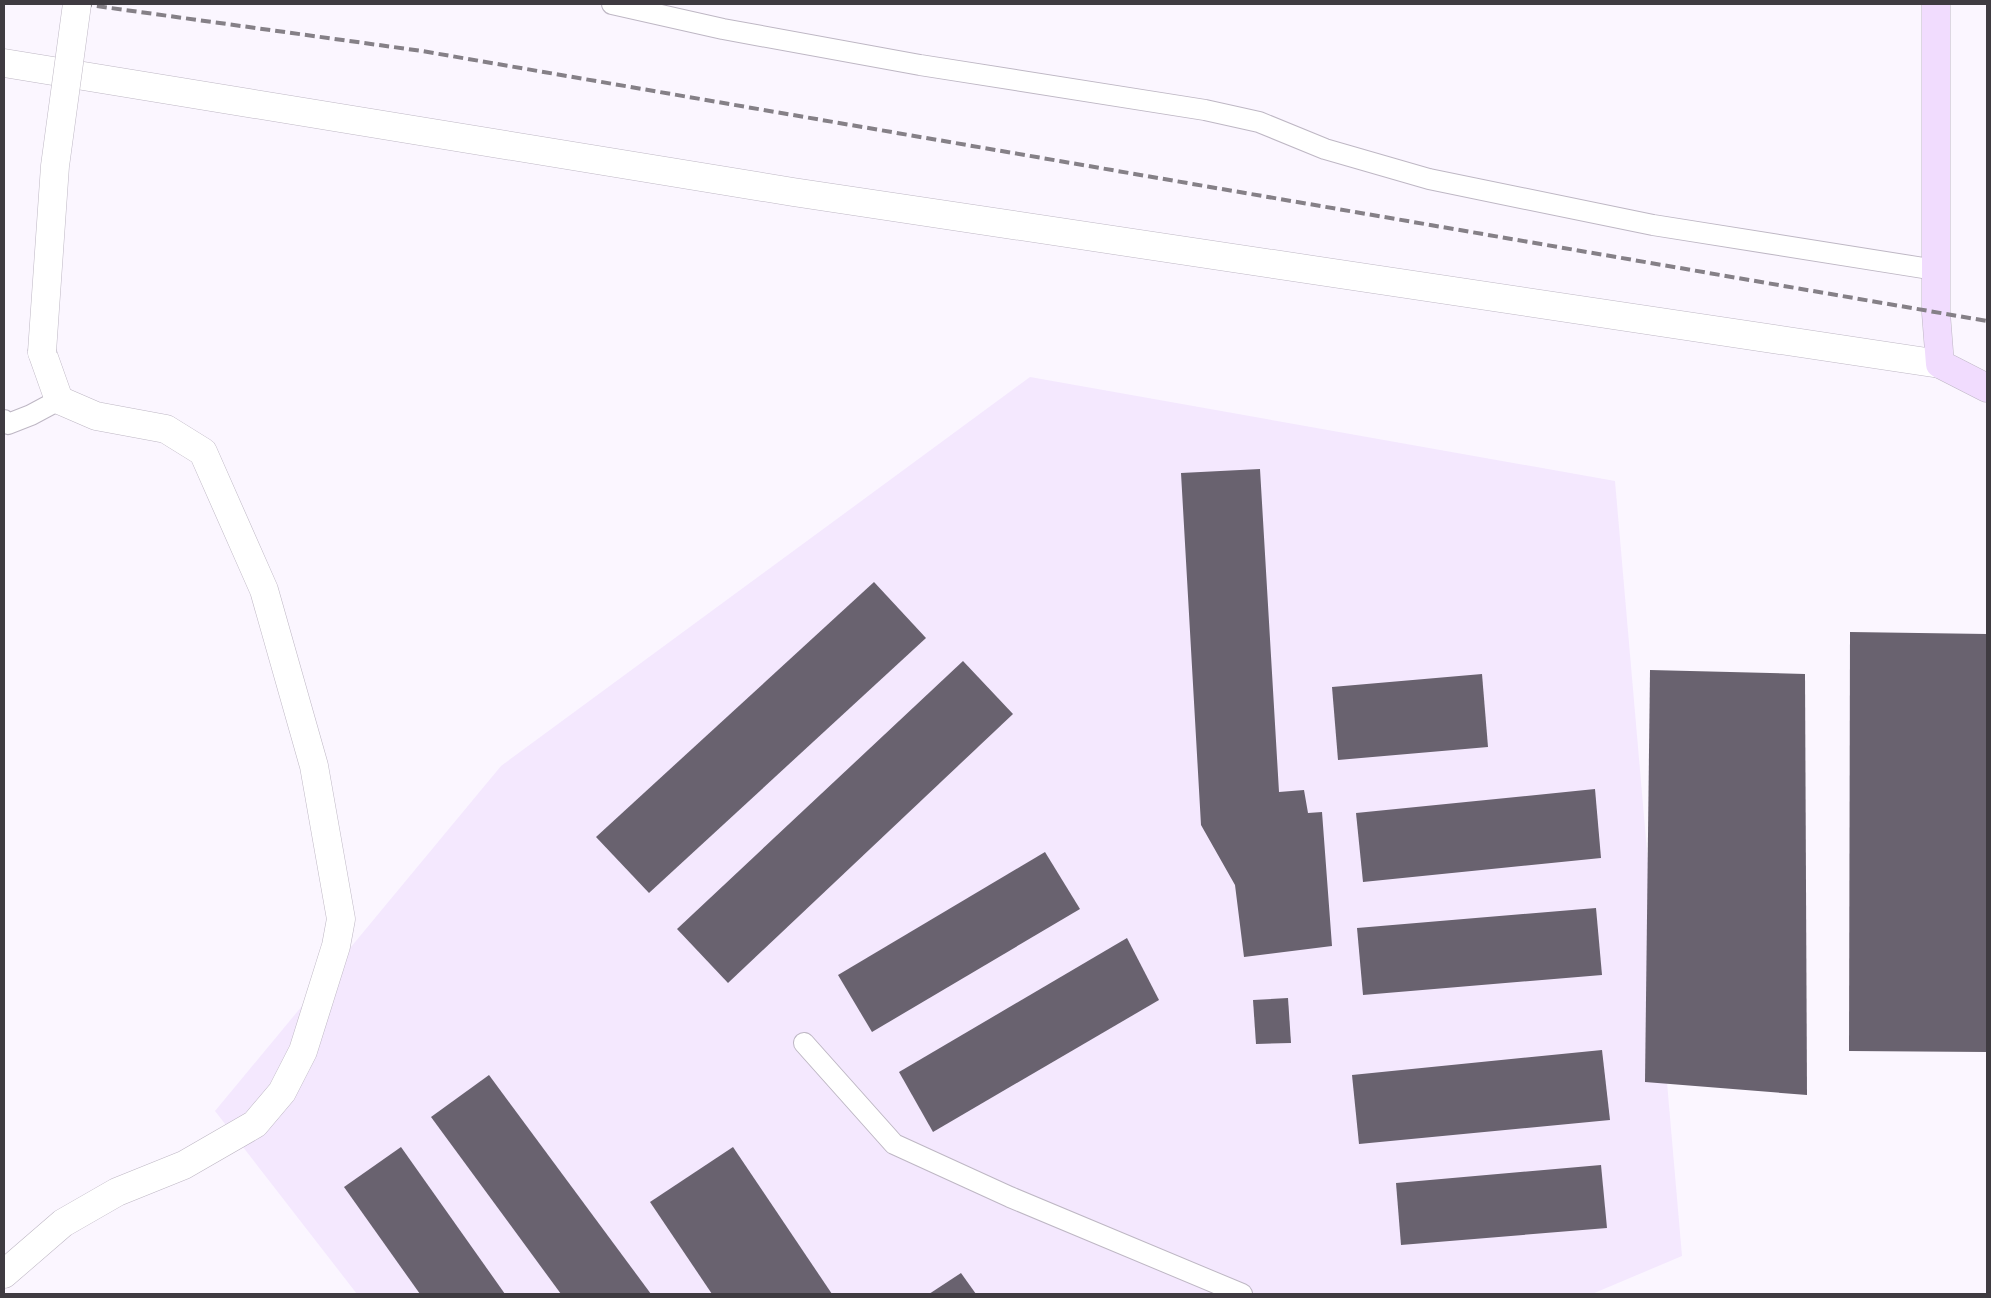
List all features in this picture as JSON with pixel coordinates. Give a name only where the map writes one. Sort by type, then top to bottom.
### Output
[{"type":"street","points":[[4,1274],[63,1223],[116,1192],[184,1165],[255,1124],[282,1092],[303,1051],[336,946],[341,919],[314,766],[264,590],[204,452],[166,429],[96,416],[58,400],[42,352],[55,166],[77,4]]},
{"type":"street","points":[[1936,4],[1936,270],[1940,364]]},
{"type":"street","points":[[4,63],[793,192],[1940,364],[1987,388]]},
{"type":"lane","points":[[612,4],[723,29],[911,64],[1206,110],[1259,122],[1325,149],[1429,179],[1653,225],[1936,270]]},
{"type":"lane","points":[[4,420],[8,424],[31,415],[58,400]]},
{"type":"lane","points":[[804,1043],[894,1144],[1010,1197],[1242,1294]]},
{"type":"shaded area","points":[[1030,377],[1615,481],[1682,1256],[1592,1294],[357,1294],[215,1111],[501,766]]},
{"type":"building","points":[[1260,469],[1279,792],[1304,790],[1308,813],[1322,812],[1332,946],[1244,957],[1235,885],[1201,825],[1181,473]]},
{"type":"building","points":[[874,582],[926,638],[649,893],[596,837]]},
{"type":"building","points":[[1850,632],[1987,634],[1987,1052],[1849,1051]]},
{"type":"building","points":[[963,661],[1013,714],[728,983],[677,929]]},
{"type":"building","points":[[1650,670],[1805,674],[1807,1095],[1645,1082]]},
{"type":"building","points":[[1482,674],[1488,747],[1338,760],[1332,687]]},
{"type":"building","points":[[1595,789],[1601,858],[1363,882],[1356,813]]},
{"type":"building","points":[[1045,852],[1080,909],[872,1032],[838,975]]},
{"type":"building","points":[[1596,908],[1602,975],[1363,995],[1357,928]]},
{"type":"building","points":[[1127,938],[1159,1000],[933,1132],[899,1072]]},
{"type":"building","points":[[1288,998],[1291,1043],[1256,1044],[1253,1000]]},
{"type":"building","points":[[1602,1050],[1610,1120],[1359,1144],[1352,1075]]},
{"type":"building","points":[[489,1075],[651,1294],[561,1294],[431,1117]]},
{"type":"building","points":[[401,1147],[505,1294],[420,1294],[344,1187]]},
{"type":"building","points":[[733,1147],[832,1294],[712,1294],[650,1202]]},
{"type":"building","points":[[1601,1165],[1607,1228],[1401,1245],[1396,1183]]},
{"type":"building","points":[[961,1273],[976,1294],[929,1294]]},
{"type":"railway","points":[[82,4],[422,51],[1987,321]]}]
